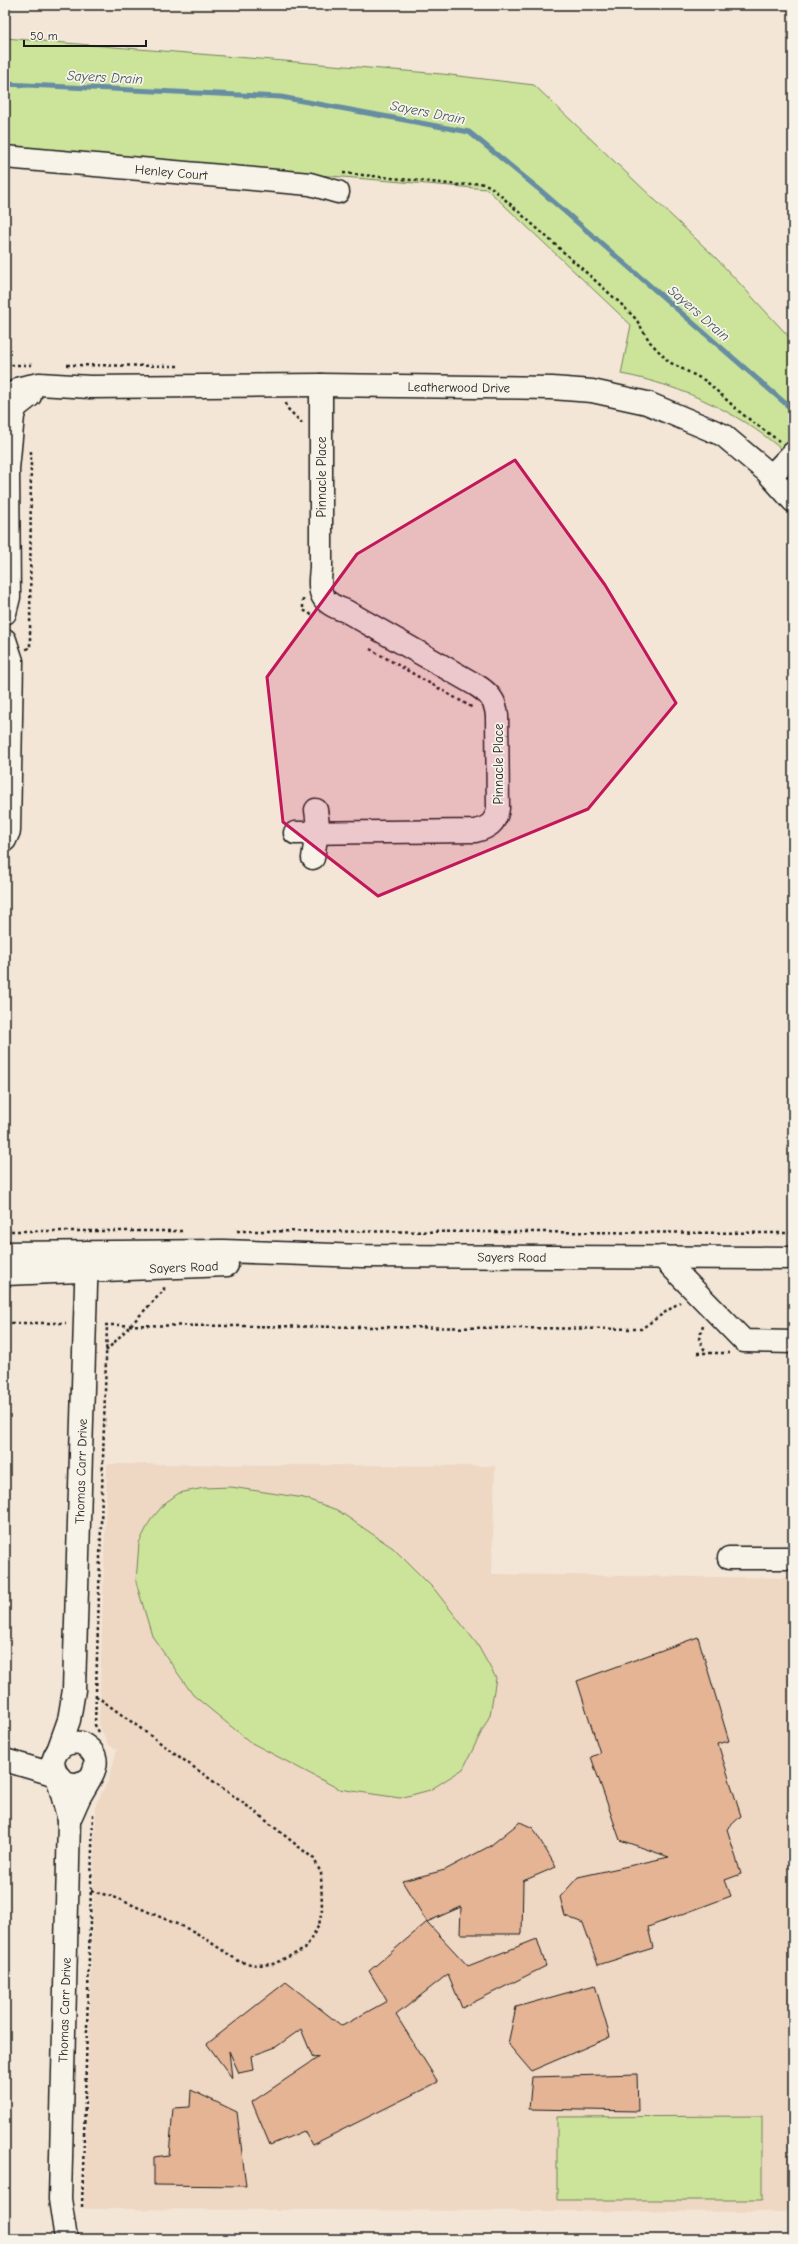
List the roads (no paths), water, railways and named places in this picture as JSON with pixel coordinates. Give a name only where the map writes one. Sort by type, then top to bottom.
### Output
[{"type":"street","name":"Henley Court","points":[[5,157],[310,184],[338,182]]},
{"type":"street","name":"Leatherwood Drive","points":[[8,403],[31,375],[53,384],[90,387],[320,385],[552,388],[592,391],[647,403],[723,435],[771,476],[793,501]]},
{"type":"street","name":"Pinnacle Place","points":[[295,832],[475,832],[490,826],[498,812],[498,716],[496,705],[490,696],[476,685],[346,612],[335,603],[329,594],[321,568],[320,385]]},
{"type":"street","name":"Leatherwood Drive","points":[[8,403],[36,394],[90,387]]},
{"type":"street","points":[[5,613],[9,597],[8,468],[13,413],[8,403]]},
{"type":"street","points":[[5,447],[8,468]]},
{"type":"street","points":[[771,476],[792,454]]},
{"type":"street","points":[[5,840],[9,831],[12,661],[7,645]]},
{"type":"street","points":[[313,858],[317,833],[316,810]]},
{"type":"street","name":"Sayers Road","points":[[5,1274],[87,1261],[150,1241],[362,1256]]},
{"type":"street","name":"Sayers Road","points":[[5,1253],[165,1268],[362,1256],[793,1258]]},
{"type":"street","points":[[662,1257],[744,1341],[793,1342]]},
{"type":"street","name":"Thomas Carr Drive","points":[[59,1749],[68,1720],[74,1690],[87,1261]]},
{"type":"street","points":[[729,1558],[793,1558]]},
{"type":"street","name":"Thomas Carr Drive","points":[[74,1690],[88,1747]]},
{"type":"street","points":[[74,1742],[88,1747],[93,1753],[96,1763],[95,1770],[90,1778],[84,1783],[72,1785],[65,1783],[57,1776],[5,1758],[25,1753],[59,1749],[74,1742]]},
{"type":"street","points":[[57,1776],[53,1761],[59,1749]]},
{"type":"street","name":"Thomas Carr Drive","points":[[57,1776],[69,1820],[60,2199],[66,2239]]},
{"type":"street","name":"Thomas Carr Drive","points":[[69,1820],[90,1778]]},
{"type":"street","name":"Thomas Carr Drive","points":[[50,2239],[60,2199]]},
{"type":"waterway","name":"Sayers Drain","points":[[5,84],[281,97],[469,132],[540,190],[793,410]]}]
